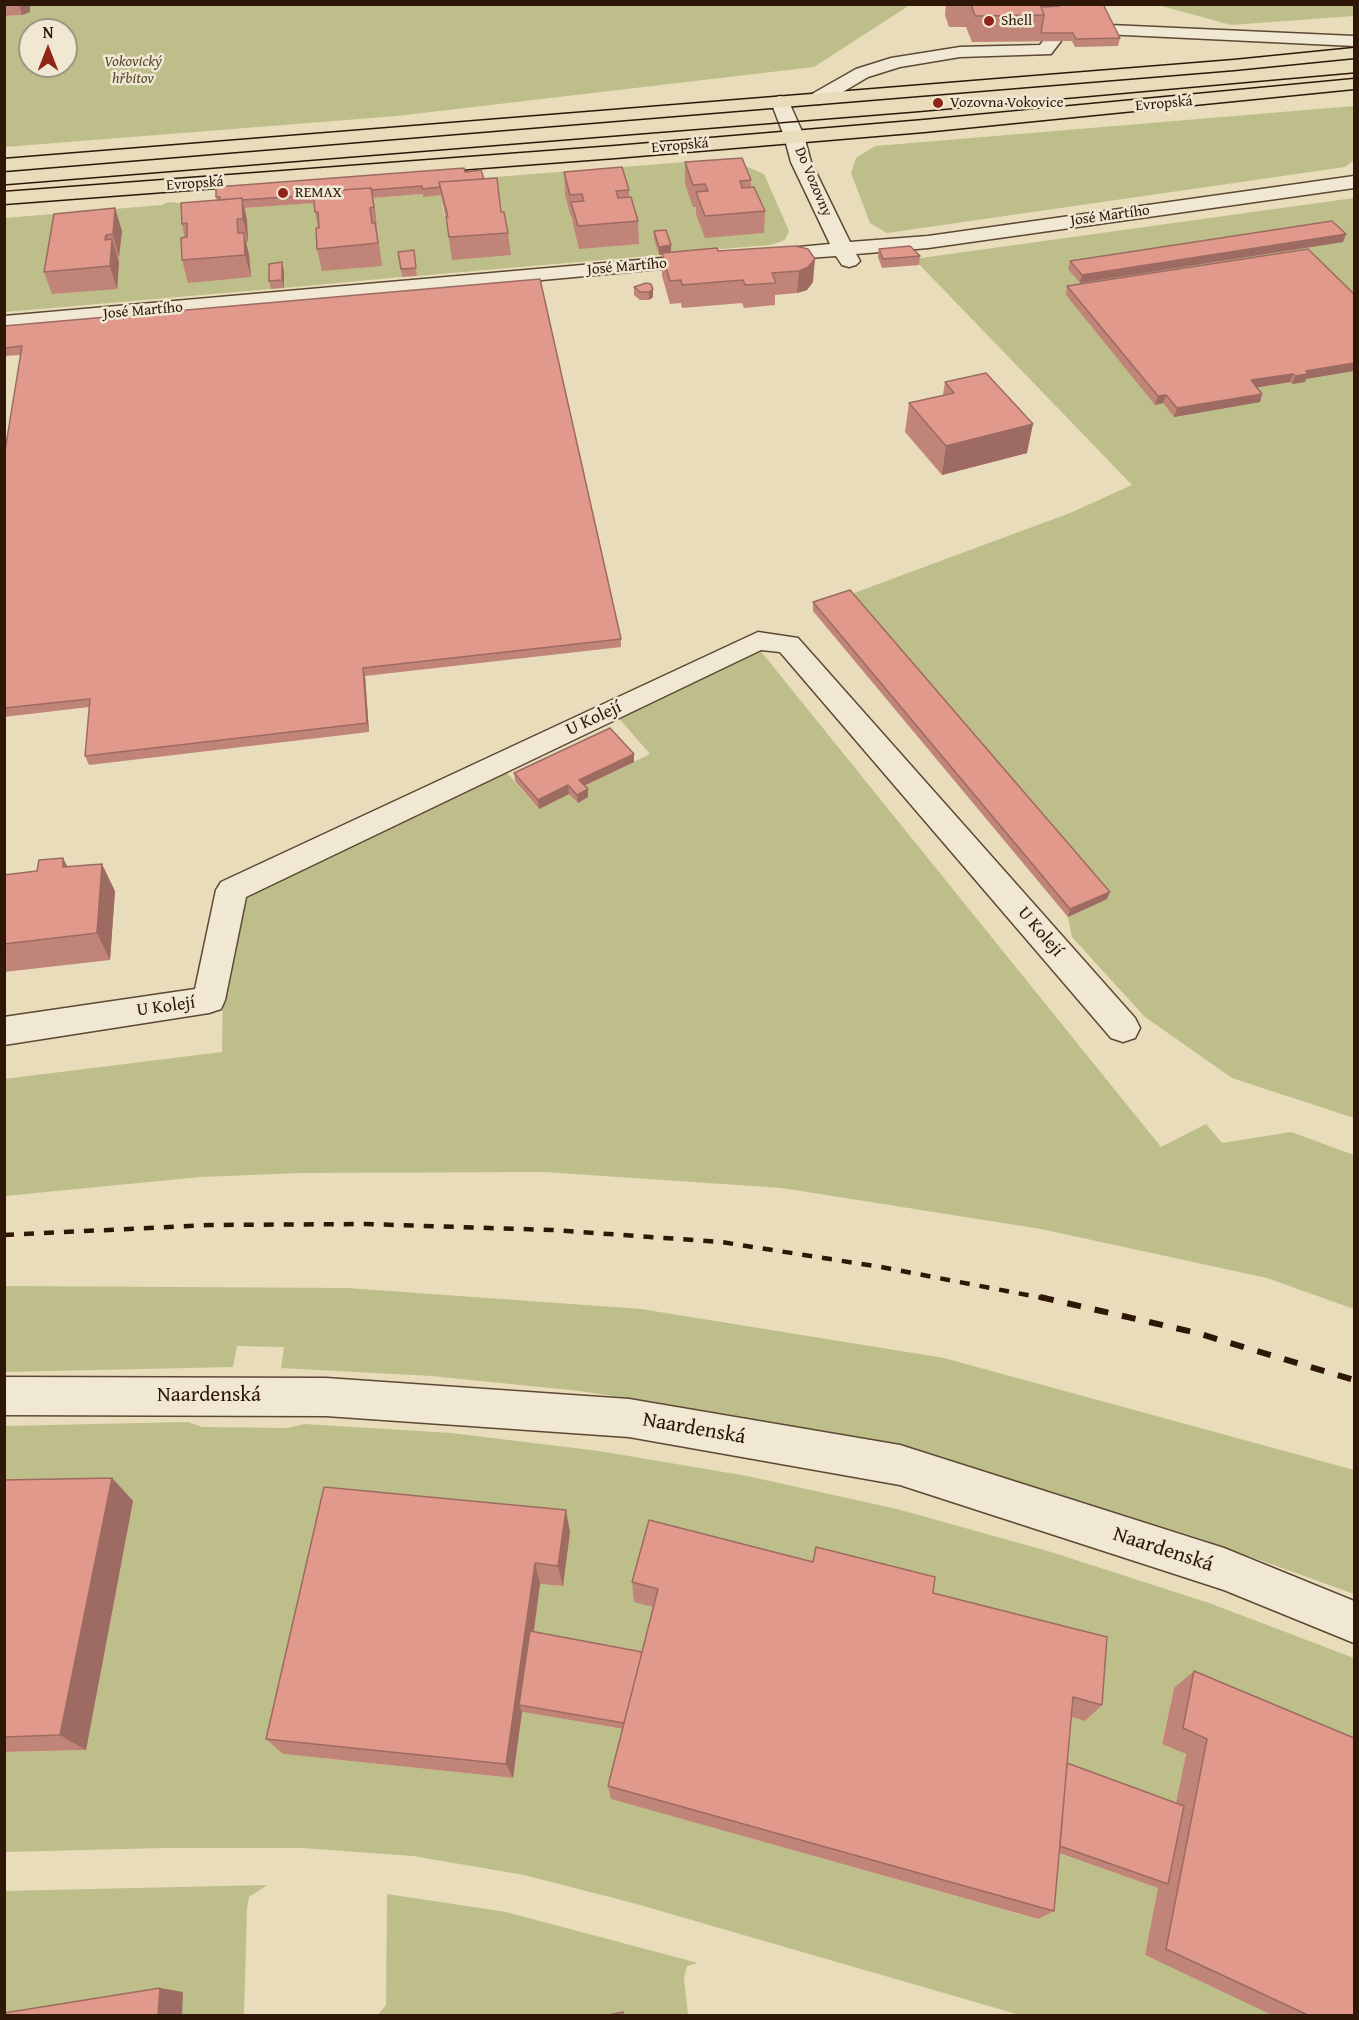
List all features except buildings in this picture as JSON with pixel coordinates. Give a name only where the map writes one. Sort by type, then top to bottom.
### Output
[{"type":"main road","name":"Evropská","points":[[4,165],[1234,65],[1354,53]]},
{"type":"main road","name":"Evropská","points":[[4,198],[794,136],[1354,84]]},
{"type":"street","points":[[1110,30],[1354,41]]},
{"type":"street","points":[[819,98],[862,73],[897,62],[960,52],[1045,50],[1052,41]]},
{"type":"street","name":"Do Vozovny","points":[[780,102],[794,136],[801,162],[845,254]]},
{"type":"street","name":"José Martího","points":[[749,256],[845,254],[1354,182]]},
{"type":"street","name":"José Martího","points":[[4,323],[726,258]]},
{"type":"street","name":"U Kolejí","points":[[4,1031],[209,1000],[232,890],[758,641],[789,644],[1123,1028]]},
{"type":"street","name":"Naardenská","points":[[4,1396],[314,1397],[629,1418],[900,1465],[1224,1569],[1354,1623]]},
{"type":"green space","name":"Vokovický hřbitov","points":[[30,5],[910,5],[814,67],[397,116],[5,147],[5,16],[22,15],[29,12]]},
{"type":"green space","points":[[1158,5],[1354,5],[1354,16],[1231,25]]},
{"type":"green space","points":[[1354,106],[1354,160],[1345,167],[887,233],[870,223],[851,173],[856,158],[875,146]]},
{"type":"green space","points":[[712,160],[738,163],[764,174],[789,231],[785,240],[771,245],[671,253],[654,239],[659,255],[417,276],[415,259],[400,260],[402,277],[284,288],[284,271],[271,289],[5,312],[5,218],[162,205],[168,202],[218,200],[222,210],[423,194],[423,196],[482,178]],"holes":[[[499,200],[502,219],[446,223],[442,204]],[[247,221],[244,256],[249,256],[250,277],[188,260]]]},
{"type":"green space","points":[[1354,198],[1354,1118],[1232,1078],[1145,1017],[1072,937],[1068,917],[1106,899],[846,596],[1070,513],[1132,485],[914,259]]},
{"type":"green space","points":[[759,649],[1161,1147],[1206,1124],[1222,1143],[1291,1132],[1354,1155],[1354,1309],[1267,1278],[1041,1229],[782,1188],[544,1172],[301,1173],[200,1177],[5,1196],[4,1079],[222,1052],[227,895],[501,766],[538,808],[569,793],[578,803],[579,788],[650,754],[616,715]]},
{"type":"green space","points":[[4,1286],[347,1288],[641,1309],[944,1358],[1354,1470],[1354,1594],[1199,1538],[1039,1488],[884,1447],[731,1415],[580,1391],[431,1376],[281,1368],[284,1347],[237,1346],[233,1367],[5,1372]]},
{"type":"green space","points":[[188,1422],[202,1427],[288,1428],[304,1424],[451,1433],[599,1451],[747,1476],[897,1509],[1051,1552],[1209,1603],[1354,1658],[1354,1764],[1174,1688],[1162,1743],[1186,1754],[1175,1811],[1053,1766],[1057,1713],[1085,1721],[1090,1655],[923,1613],[925,1597],[811,1568],[808,1583],[650,1542],[634,1601],[659,1609],[646,1660],[532,1639],[540,1584],[563,1586],[570,1532],[337,1510],[283,1754],[513,1778],[522,1712],[628,1730],[612,1799],[1037,1919],[1044,1848],[1159,1888],[1145,1955],[1274,2015],[1020,2015],[633,1903],[524,1875],[413,1856],[302,1848],[164,1848],[5,1852],[4,1752],[86,1750],[133,1501],[5,1504],[5,1426]]},
{"type":"green space","points":[[267,1885],[249,1897],[244,2015],[5,2015],[4,1891]]},
{"type":"green space","points":[[387,1894],[506,1912],[698,1963],[687,1966],[684,1978],[688,2015],[377,2016],[386,2005]]},
{"type":"tram line","points":[[4,185],[916,112],[1354,73]]},
{"type":"railway","points":[[4,1235],[209,1225],[365,1224],[552,1230],[721,1242],[881,1267],[1048,1299]]},
{"type":"railway","points":[[1040,1297],[1197,1333],[1354,1380]]},
{"type":"place","name":"Shell","points":[[989,21]]},
{"type":"place","name":"Vozovna Vokovice","points":[[938,103]]},
{"type":"place","name":"REMAX","points":[[283,193]]}]
